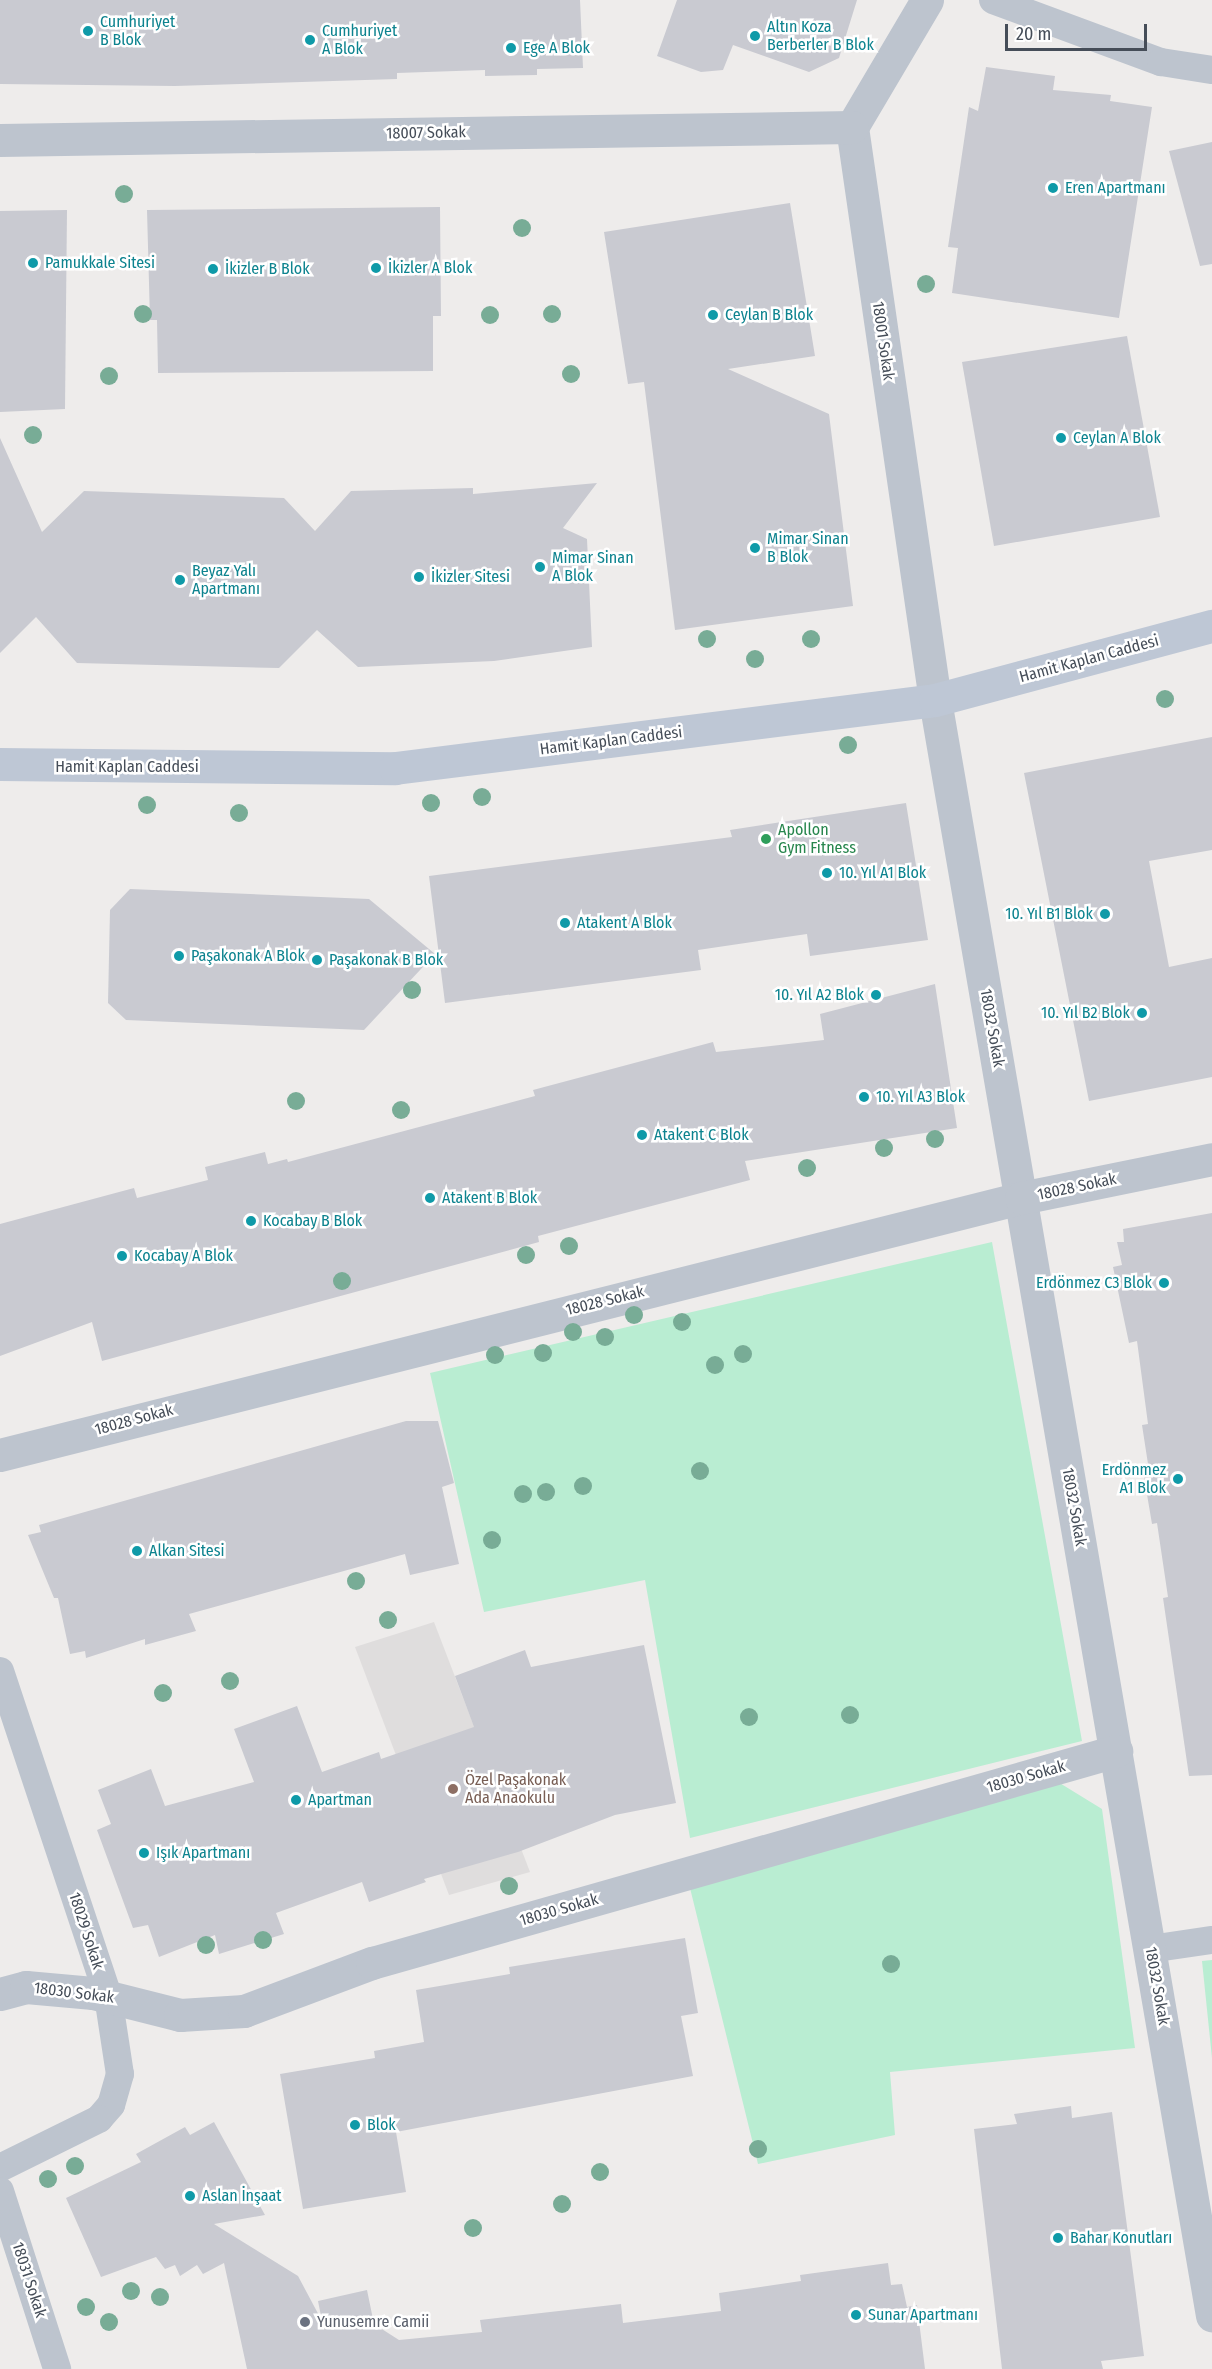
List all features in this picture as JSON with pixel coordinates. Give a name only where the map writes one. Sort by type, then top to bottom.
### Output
[{"type":"main road","name":"Hamit Kaplan Caddesi","points":[[0,764],[395,768],[935,700],[1212,626]]},
{"type":"street","points":[[852,127],[927,0]]},
{"type":"street","name":"18007 Sokak","points":[[0,140],[852,127]]},
{"type":"street","name":"18001 Sokak","points":[[852,127],[935,700]]},
{"type":"street","name":"18032 Sokak","points":[[935,700],[1212,2315]]},
{"type":"street","name":"18028 Sokak","points":[[0,1455],[1021,1198],[1212,1159]]},
{"type":"street","name":"18030 Sokak","points":[[0,1994],[26,1987],[108,1996],[180,2015],[244,2011],[372,1963],[1116,1751]]},
{"type":"lane","points":[[993,0],[1161,62],[1212,70]]},
{"type":"lane","name":"18029 Sokak","points":[[0,1671],[108,1996],[120,2074],[111,2104],[84,2130],[0,2168]]},
{"type":"lane","points":[[1150,1949],[1212,1940]]},
{"type":"lane","name":"18031 Sokak","points":[[0,2191],[57,2369]]},
{"type":"shaded area","name":"Özel Paşakonak Ada Anaokulu","points":[[434,1622],[530,1872],[449,1895],[355,1647]]},
{"type":"green space","points":[[992,1242],[1082,1741],[690,1838],[645,1580],[484,1612],[430,1373]]},
{"type":"green space","points":[[1058,1782],[1102,1809],[1135,2048],[890,2072],[895,2135],[758,2164],[690,1888]]},
{"type":"green space","points":[[1212,1960],[1212,2058],[1202,1961]]},
{"type":"building","points":[[0,0],[580,0],[583,68],[537,69],[537,75],[485,76],[485,70],[397,73],[397,79],[175,86],[0,84]]},
{"type":"building","name":"Altın Koza Berberler B Blok","points":[[677,0],[857,0],[839,58],[809,72],[733,45],[723,70],[701,72],[657,56]]},
{"type":"building","name":"Eren Apartmanı","points":[[986,67],[1055,76],[1053,90],[1111,95],[1110,101],[1152,107],[1119,318],[952,293],[958,248],[948,247],[969,107],[978,111]]},
{"type":"building","points":[[1212,142],[1212,264],[1200,266],[1169,151]]},
{"type":"building","points":[[790,203],[815,356],[728,369],[829,414],[853,606],[675,630],[644,382],[628,384],[604,232]]},
{"type":"building","points":[[440,207],[441,316],[433,316],[433,371],[158,373],[157,320],[150,320],[147,210]]},
{"type":"building","name":"Pamukkale Sitesi","points":[[67,210],[65,409],[0,412],[0,211]]},
{"type":"building","name":"Ceylan A Blok","points":[[1127,336],[1160,517],[994,546],[962,362]]},
{"type":"building","points":[[0,438],[42,532],[84,491],[284,498],[315,531],[351,491],[473,488],[473,494],[597,483],[563,528],[587,539],[592,647],[494,661],[358,667],[317,630],[279,668],[77,663],[36,617],[0,653]]},
{"type":"building","points":[[1212,737],[1212,850],[1149,861],[1169,967],[1212,958],[1212,1077],[1089,1101],[1024,773]]},
{"type":"building","points":[[906,803],[928,940],[810,956],[807,934],[698,950],[701,970],[445,1003],[429,876],[732,837],[730,830]]},
{"type":"building","points":[[130,889],[369,899],[435,954],[364,1030],[126,1020],[108,1003],[110,910]]},
{"type":"building","points":[[935,984],[957,1128],[745,1161],[750,1180],[538,1236],[539,1242],[102,1361],[92,1322],[0,1356],[0,1224],[134,1188],[137,1198],[208,1180],[205,1167],[265,1152],[268,1164],[287,1159],[288,1162],[535,1096],[533,1090],[713,1042],[716,1052],[824,1040],[820,1014]]},
{"type":"building","points":[[1212,1213],[1212,1775],[1189,1776],[1163,1598],[1168,1597],[1157,1523],[1152,1524],[1142,1465],[1148,1464],[1142,1425],[1148,1424],[1137,1341],[1129,1343],[1113,1267],[1122,1265],[1117,1242],[1124,1242],[1123,1229]]},
{"type":"building","name":"Alkan Sitesi","points":[[406,1421],[438,1421],[454,1483],[442,1487],[459,1564],[410,1575],[405,1554],[189,1614],[196,1631],[145,1645],[145,1639],[86,1658],[85,1651],[70,1654],[58,1598],[54,1598],[28,1535],[41,1532],[39,1525]]},
{"type":"building","points":[[644,1645],[676,1803],[615,1815],[518,1852],[424,1879],[426,1882],[369,1902],[362,1882],[276,1913],[284,1934],[219,1954],[215,1935],[159,1957],[148,1925],[133,1928],[97,1830],[111,1824],[98,1790],[151,1769],[165,1806],[254,1782],[234,1729],[297,1706],[322,1772],[379,1752],[381,1759],[474,1727],[455,1676],[525,1650],[531,1667]]},
{"type":"building","points":[[685,1938],[698,2013],[681,2016],[693,2076],[396,2132],[406,2192],[303,2209],[280,2074],[375,2058],[374,2051],[424,2042],[416,1990],[510,1974],[509,1967]]},
{"type":"building","name":"Bahar Konutları","points":[[1071,2106],[1072,2118],[1112,2112],[1144,2356],[1101,2361],[1103,2369],[1002,2369],[974,2129],[1017,2124],[1014,2114]]},
{"type":"building","points":[[214,2122],[265,2215],[214,2224],[298,2276],[322,2321],[318,2301],[367,2290],[374,2324],[399,2340],[482,2332],[480,2320],[621,2304],[623,2323],[721,2311],[719,2293],[801,2281],[800,2275],[888,2263],[891,2285],[902,2284],[907,2307],[917,2305],[925,2369],[247,2369],[224,2263],[203,2274],[197,2265],[180,2276],[175,2265],[165,2269],[156,2257],[101,2277],[66,2198],[141,2162],[136,2154],[185,2127],[190,2135]]},
{"type":"place","name":"Cumhuriyet B Blok","points":[[88,31]]},
{"type":"place","name":"Altın Koza Berberler B Blok","points":[[755,36]]},
{"type":"place","name":"Cumhuriyet A Blok","points":[[310,40]]},
{"type":"place","name":"Ege A Blok","points":[[511,48]]},
{"type":"place","name":"Eren Apartmanı","points":[[1053,188]]},
{"type":"place","name":"Pamukkale Sitesi","points":[[33,263]]},
{"type":"place","name":"İkizler A Blok","points":[[376,268]]},
{"type":"place","name":"İkizler B Blok","points":[[213,269]]},
{"type":"place","name":"Ceylan B Blok","points":[[713,315]]},
{"type":"place","name":"Ceylan A Blok","points":[[1061,438]]},
{"type":"place","name":"Mimar Sinan B Blok","points":[[755,548]]},
{"type":"place","name":"Mimar Sinan A Blok","points":[[540,567]]},
{"type":"place","name":"İkizler Sitesi","points":[[419,577]]},
{"type":"place","name":"Beyaz Yalı Apartmanı","points":[[180,580]]},
{"type":"place","name":"Apollon Gym Fitness","points":[[766,839]]},
{"type":"place","name":"10. Yıl A1 Blok","points":[[827,873]]},
{"type":"place","name":"10. Yıl B1 Blok","points":[[1105,914]]},
{"type":"place","name":"Atakent A Blok","points":[[565,923]]},
{"type":"place","name":"Paşakonak A Blok","points":[[179,956]]},
{"type":"place","name":"Paşakonak B Blok","points":[[317,960]]},
{"type":"place","name":"10. Yıl A2 Blok","points":[[876,995]]},
{"type":"place","name":"10. Yıl B2 Blok","points":[[1142,1013]]},
{"type":"place","name":"10. Yıl A3 Blok","points":[[864,1097]]},
{"type":"place","name":"Atakent C Blok","points":[[642,1135]]},
{"type":"place","name":"Atakent B Blok","points":[[430,1198]]},
{"type":"place","name":"Kocabay B Blok","points":[[251,1221]]},
{"type":"place","name":"Kocabay A Blok","points":[[122,1256]]},
{"type":"place","name":"Erdönmez C3 Blok","points":[[1164,1283]]},
{"type":"place","name":"Erdönmez A1 Blok","points":[[1178,1479]]},
{"type":"place","name":"Alkan Sitesi","points":[[137,1551]]},
{"type":"place","name":"Özel Paşakonak Ada Anaokulu","points":[[453,1789]]},
{"type":"place","name":"Apartman","points":[[296,1800]]},
{"type":"place","name":"Işık Apartmanı","points":[[144,1853]]},
{"type":"place","name":"Blok","points":[[355,2125]]},
{"type":"place","name":"Aslan İnşaat","points":[[190,2196]]},
{"type":"place","name":"Bahar Konutları","points":[[1058,2238]]},
{"type":"place","name":"Sunar Apartmanı","points":[[856,2315]]},
{"type":"place","name":"Yunusemre Camii","points":[[305,2322]]}]
